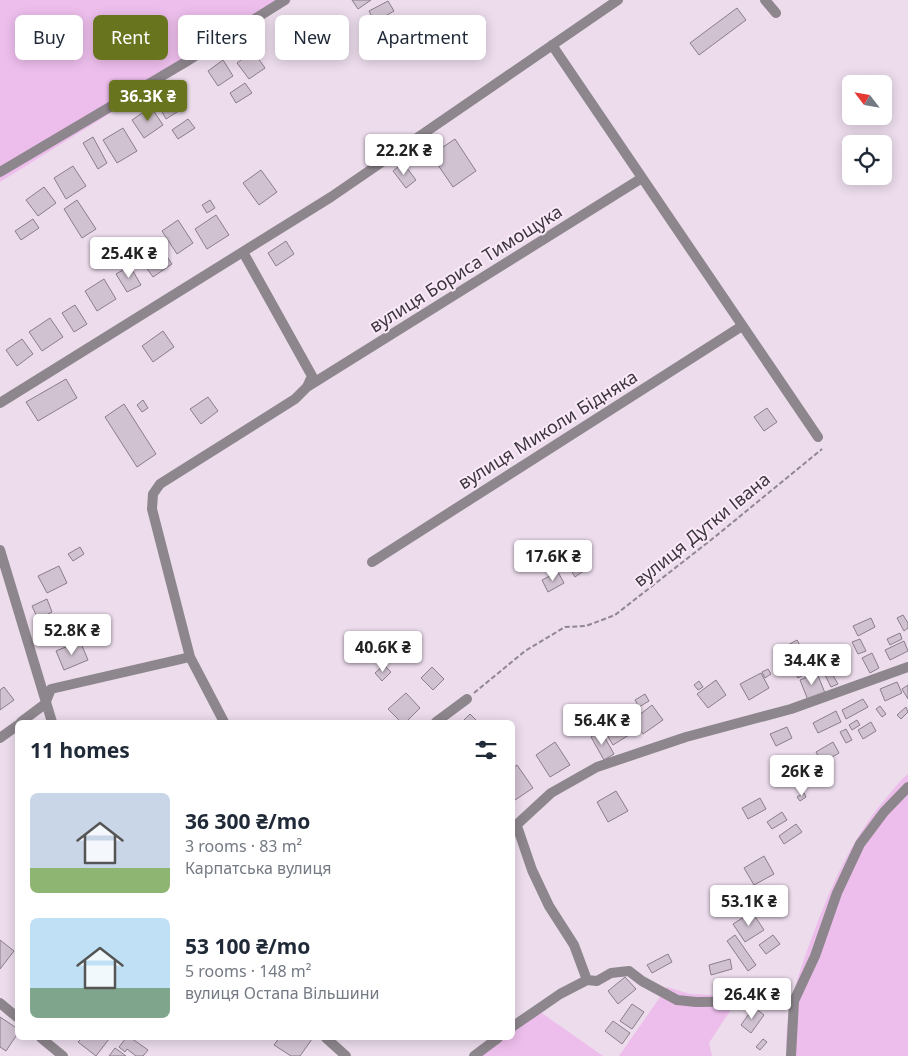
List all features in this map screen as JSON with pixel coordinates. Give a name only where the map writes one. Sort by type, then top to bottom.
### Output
[{"type":"street","points":[[0,172],[184,64],[284,0]]},
{"type":"street","points":[[0,403],[331,197],[618,0]]},
{"type":"street","points":[[764,0],[776,13]]},
{"type":"street","points":[[552,45],[818,437]]},
{"type":"street","name":"вулиця Бориса Тимощука","points":[[223,720],[190,656],[152,509],[153,494],[160,484],[295,399],[307,388],[642,178]]},
{"type":"street","points":[[242,252],[312,376],[307,388]]},
{"type":"street","name":"вулиця Миколи Бідняка","points":[[372,562],[742,326]]},
{"type":"street","points":[[0,550],[51,720]]},
{"type":"street","points":[[24,720],[46,704],[51,689],[190,656]]},
{"type":"street","points":[[587,980],[574,945],[549,906],[515,827],[551,793],[597,767],[686,737],[791,709],[908,667]]},
{"type":"street","points":[[439,720],[467,699]]},
{"type":"street","points":[[0,738],[15,727]]},
{"type":"street","points":[[791,1056],[794,1001],[815,956],[837,893],[860,844],[884,812],[908,786]]},
{"type":"street","points":[[515,1025],[560,994],[587,980],[597,981],[611,973],[629,971],[642,981],[677,1000],[696,1002],[794,1001]]},
{"type":"street","points":[[0,1003],[15,1016]]},
{"type":"street","points":[[43,1040],[63,1056]]},
{"type":"street","points":[[328,1040],[346,1056]]},
{"type":"street","points":[[474,1056],[495,1040]]},
{"type":"path","name":"вулиця Дутки Івана","points":[[467,699],[525,651],[565,627],[586,626],[615,615],[716,536],[822,449]]},
{"type":"shaded area","points":[[0,0],[292,0],[265,17],[265,15],[178,15],[178,60],[196,60],[0,182]]},
{"type":"shaded area","points":[[908,774],[908,1056],[787,1056],[786,1042],[791,1001],[823,907],[861,831],[887,797]]},
{"type":"shaded area","points":[[667,987],[690,994],[740,996],[709,1043],[712,1056],[619,1056]]},
{"type":"shaded area","points":[[536,1009],[603,1056],[475,1056],[496,1040],[515,1040],[515,1025]]},
{"type":"building","points":[[352,0],[371,0],[358,9]]},
{"type":"building","points":[[388,1],[394,11],[387,15],[371,15],[369,11]]},
{"type":"building","points":[[737,8],[746,20],[699,55],[690,43]]},
{"type":"building","points":[[223,60],[233,76],[218,86],[208,71]]},
{"type":"building","points":[[241,60],[259,60],[265,68],[249,79],[237,63]]},
{"type":"building","points":[[245,83],[252,93],[236,103],[230,93]]},
{"type":"building","points":[[175,92],[185,107],[166,119],[157,103]]},
{"type":"building","points":[[151,107],[163,125],[144,138],[132,120]]},
{"type":"building","points":[[188,119],[195,128],[178,139],[172,130]]},
{"type":"building","points":[[123,128],[137,151],[117,163],[103,140]]},
{"type":"building","points":[[93,137],[107,163],[98,169],[83,143]]},
{"type":"building","points":[[455,139],[476,171],[453,187],[431,155]]},
{"type":"building","points":[[403,163],[416,180],[406,188],[393,171]]},
{"type":"building","points":[[73,166],[86,186],[66,199],[54,178]]},
{"type":"building","points":[[261,170],[277,192],[259,205],[243,183]]},
{"type":"building","points":[[44,187],[56,203],[38,216],[26,200]]},
{"type":"building","points":[[77,200],[96,229],[82,238],[64,209]]},
{"type":"building","points":[[210,200],[215,208],[207,213],[202,205]]},
{"type":"building","points":[[216,215],[229,235],[207,249],[195,229]]},
{"type":"building","points":[[33,219],[39,228],[21,240],[15,231]]},
{"type":"building","points":[[178,220],[193,243],[177,254],[162,231]]},
{"type":"building","points":[[286,241],[294,254],[276,266],[268,253]]},
{"type":"building","points":[[157,242],[172,264],[153,277],[138,256]]},
{"type":"building","points":[[130,266],[141,285],[127,292],[116,274]]},
{"type":"building","points":[[104,279],[116,299],[97,311],[85,291]]},
{"type":"building","points":[[75,305],[87,324],[74,332],[62,313]]},
{"type":"building","points":[[50,318],[63,337],[42,351],[29,332]]},
{"type":"building","points":[[163,331],[174,347],[153,362],[142,346]]},
{"type":"building","points":[[22,339],[33,354],[17,366],[6,350]]},
{"type":"building","points":[[66,379],[77,398],[38,421],[26,402]]},
{"type":"building","points":[[208,397],[218,411],[201,424],[190,409]]},
{"type":"building","points":[[143,400],[148,408],[142,412],[137,405]]},
{"type":"building","points":[[124,404],[156,454],[137,467],[105,417]]},
{"type":"building","points":[[767,408],[777,422],[764,431],[754,417]]},
{"type":"building","points":[[80,547],[84,554],[73,561],[68,554]]},
{"type":"building","points":[[573,552],[585,570],[575,577],[564,558]]},
{"type":"building","points":[[59,566],[67,583],[47,593],[38,576]]},
{"type":"building","points":[[558,572],[564,583],[548,592],[542,580]]},
{"type":"building","points":[[47,599],[52,612],[38,619],[32,606]]},
{"type":"building","points":[[903,615],[908,623],[908,628],[904,631],[897,618]]},
{"type":"building","points":[[871,618],[875,627],[858,636],[853,626]]},
{"type":"building","points":[[57,629],[60,637],[44,642],[42,635]]},
{"type":"building","points":[[900,633],[902,639],[890,645],[887,639]]},
{"type":"building","points":[[860,639],[866,651],[858,654],[852,642]]},
{"type":"building","points":[[797,640],[803,651],[781,663],[775,652]]},
{"type":"building","points":[[80,641],[88,660],[64,670],[56,651]]},
{"type":"building","points":[[904,641],[908,651],[890,660],[885,650]]},
{"type":"building","points":[[842,649],[848,659],[827,670],[822,660]]},
{"type":"building","points":[[872,653],[879,668],[870,673],[862,658]]},
{"type":"building","points":[[384,665],[391,672],[382,681],[375,673]]},
{"type":"building","points":[[432,667],[444,679],[433,690],[421,678]]},
{"type":"building","points":[[800,668],[805,674],[798,678],[794,671]]},
{"type":"building","points":[[768,669],[771,674],[765,678],[762,672]]},
{"type":"building","points":[[831,672],[838,684],[831,687],[825,675]]},
{"type":"building","points":[[761,673],[769,688],[749,700],[740,684]]},
{"type":"building","points":[[817,673],[825,693],[808,700],[800,680]]},
{"type":"building","points":[[716,680],[726,695],[708,708],[697,694]]},
{"type":"building","points":[[699,681],[703,687],[698,690],[694,685]]},
{"type":"building","points":[[897,682],[902,693],[885,701],[880,689]]},
{"type":"building","points":[[908,685],[908,699],[902,689]]},
{"type":"building","points":[[4,687],[14,700],[0,710],[0,690]]},
{"type":"building","points":[[406,693],[420,708],[408,720],[399,720],[388,709]]},
{"type":"building","points":[[645,694],[649,701],[639,707],[635,700]]},
{"type":"building","points":[[863,699],[868,707],[846,719],[842,710]]},
{"type":"building","points":[[652,705],[663,720],[643,734],[633,720]]},
{"type":"building","points":[[880,706],[886,714],[882,717],[876,709]]},
{"type":"building","points":[[906,707],[908,712],[901,719],[897,715]]},
{"type":"building","points":[[836,711],[841,722],[818,733],[813,723]]},
{"type":"building","points":[[470,714],[476,720],[464,720]]},
{"type":"building","points":[[619,720],[629,735],[613,745],[604,730]]},
{"type":"building","points":[[857,720],[860,725],[852,730],[849,725]]},
{"type":"building","points":[[871,722],[876,731],[863,739],[858,730]]},
{"type":"building","points":[[787,727],[792,738],[776,746],[770,734]]},
{"type":"building","points":[[846,729],[852,740],[846,743],[840,732]]},
{"type":"building","points":[[601,731],[614,754],[604,760],[591,737]]},
{"type":"building","points":[[555,742],[570,765],[550,777],[536,755]]},
{"type":"building","points":[[833,742],[839,753],[822,763],[816,752]]},
{"type":"building","points":[[517,765],[533,788],[515,800],[515,767]]},
{"type":"building","points":[[792,767],[798,777],[781,786],[776,776]]},
{"type":"building","points":[[616,791],[628,811],[608,822],[597,802]]},
{"type":"building","points":[[804,793],[806,797],[800,801],[797,797]]},
{"type":"building","points":[[760,798],[766,809],[748,819],[742,808]]},
{"type":"building","points":[[782,812],[787,820],[772,829],[767,822]]},
{"type":"building","points":[[796,824],[802,832],[784,844],[779,836]]},
{"type":"building","points":[[764,856],[774,874],[754,885],[744,868]]},
{"type":"building","points":[[752,912],[764,930],[745,942],[733,924]]},
{"type":"building","points":[[735,935],[756,965],[748,971],[727,941]]},
{"type":"building","points":[[773,935],[780,944],[766,954],[759,945]]},
{"type":"building","points":[[0,940],[14,951],[0,969]]},
{"type":"building","points":[[668,954],[672,962],[652,973],[647,965]]},
{"type":"building","points":[[730,959],[732,969],[711,975],[709,965]]},
{"type":"building","points":[[625,977],[636,989],[618,1004],[608,991]]},
{"type":"building","points":[[632,1004],[644,1012],[632,1029],[620,1021]]},
{"type":"building","points":[[754,1007],[764,1015],[751,1033],[741,1025]]},
{"type":"building","points":[[0,1017],[15,1027],[15,1038],[6,1051],[0,1047]]},
{"type":"building","points":[[613,1021],[630,1033],[622,1044],[605,1031]]},
{"type":"building","points":[[763,1039],[767,1042],[760,1050],[756,1047]]},
{"type":"building","points":[[80,1040],[108,1040],[96,1056],[78,1042]]},
{"type":"building","points":[[124,1040],[134,1040],[148,1050],[143,1056],[136,1056],[127,1049],[125,1052],[119,1047]]},
{"type":"building","points":[[278,1040],[311,1040],[300,1056],[291,1056],[274,1045]]},
{"type":"building","points":[[115,1048],[126,1056],[109,1056]]}]
